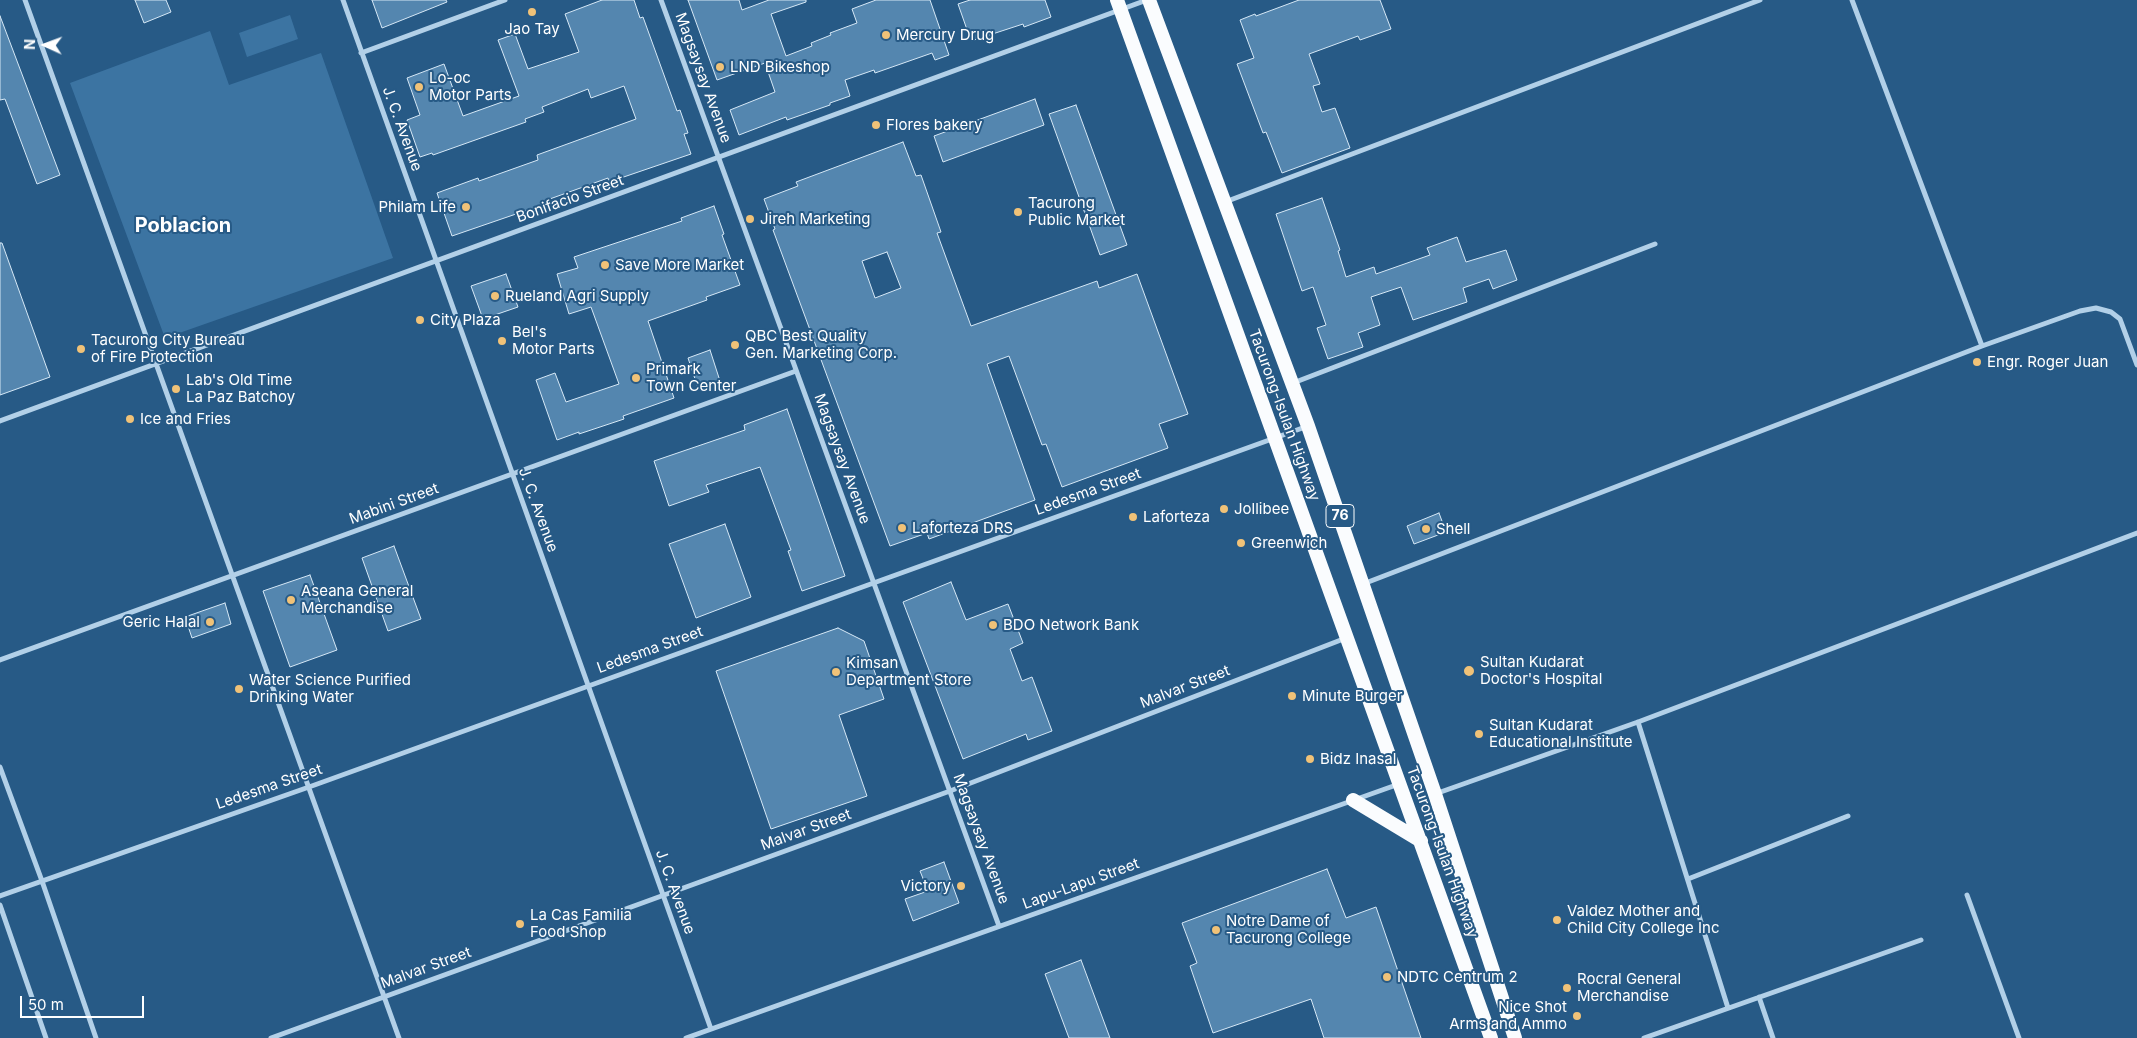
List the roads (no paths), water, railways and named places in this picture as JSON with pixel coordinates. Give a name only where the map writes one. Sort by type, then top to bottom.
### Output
[{"type":"highway","name":"Tacurong-Isulan Highway","points":[[1148,0],[1293,383],[1434,794],[1515,1038]]},
{"type":"highway","name":"Tacurong-Isulan Highway","points":[[1119,5],[1491,1038]]},
{"type":"highway","points":[[1353,800],[1421,841]]},
{"type":"street","points":[[25,0],[399,1038]]},
{"type":"street","name":"J. C. Avenue","points":[[342,0],[711,1029]]},
{"type":"street","points":[[362,53],[505,0]]},
{"type":"street","name":"Magsaysay Avenue","points":[[661,0],[999,926]]},
{"type":"street","name":"Bonifacio Street","points":[[0,421],[719,158],[1119,5],[1148,0]]},
{"type":"street","points":[[1225,202],[1760,0]]},
{"type":"street","points":[[1852,0],[1982,346]]},
{"type":"street","points":[[1293,383],[1655,244]]},
{"type":"street","points":[[1362,584],[1982,346],[2080,311],[2096,308],[2110,312],[2120,319],[2137,365]]},
{"type":"street","name":"Mabini Street","points":[[0,660],[796,370]]},
{"type":"street","name":"Ledesma Street","points":[[0,896],[309,787],[1308,426]]},
{"type":"street","points":[[1434,794],[1638,722],[2137,533]]},
{"type":"street","name":"Malvar Street","points":[[271,1038],[950,791],[1347,637]]},
{"type":"street","points":[[1638,722],[1728,1008]]},
{"type":"street","points":[[0,767],[42,880],[96,1038]]},
{"type":"street","name":"Lapu-Lapu Street","points":[[686,1038],[1399,783]]},
{"type":"street","points":[[1688,878],[1848,816]]},
{"type":"street","points":[[1967,896],[2019,1038]]},
{"type":"street","points":[[0,905],[46,1038]]},
{"type":"street","points":[[1644,1038],[1921,940]]},
{"type":"street","points":[[1759,997],[1773,1038]]},
{"type":"place","name":"Jao Tay","points":[[532,12]]},
{"type":"place","name":"Mercury Drug","points":[[886,35]]},
{"type":"place","name":"LND Bikeshop","points":[[720,67]]},
{"type":"place","name":"Lo-oc Motor Parts","points":[[419,87]]},
{"type":"place","name":"Flores bakery","points":[[876,125]]},
{"type":"place","name":"Philam Life","points":[[466,207]]},
{"type":"place","name":"Tacurong Public Market","points":[[1018,212]]},
{"type":"place","name":"Jireh Marketing","points":[[750,219]]},
{"type":"place","name":"Save More Market","points":[[605,265]]},
{"type":"place","name":"Rueland Agri Supply","points":[[495,296]]},
{"type":"place","name":"City Plaza","points":[[420,320]]},
{"type":"place","name":"Bel's Motor Parts","points":[[502,341]]},
{"type":"place","name":"QBC Best Quality Gen. Marketing Corp.","points":[[735,345]]},
{"type":"place","name":"Tacurong City Bureau of Fire Protection","points":[[81,349]]},
{"type":"place","name":"Engr. Roger Juan","points":[[1977,362]]},
{"type":"place","name":"Primark Town Center","points":[[636,378]]},
{"type":"place","name":"Lab's Old Time La Paz Batchoy","points":[[176,389]]},
{"type":"place","name":"Ice and Fries","points":[[130,419]]},
{"type":"place","name":"Jollibee","points":[[1224,509]]},
{"type":"place","name":"Laforteza","points":[[1133,517]]},
{"type":"place","name":"Laforteza DRS","points":[[902,528]]},
{"type":"place","name":"Shell","points":[[1426,529]]},
{"type":"place","name":"Greenwich","points":[[1241,543]]},
{"type":"place","name":"Aseana General Merchandise","points":[[291,600]]},
{"type":"place","name":"Geric Halal","points":[[210,622]]},
{"type":"place","name":"BDO Network Bank","points":[[993,625]]},
{"type":"place","name":"Sultan Kudarat Doctor's Hospital","points":[[1469,671]]},
{"type":"place","name":"Kimsan Department Store","points":[[836,672]]},
{"type":"place","name":"Water Science Purified Drinking Water","points":[[239,689]]},
{"type":"place","name":"Minute Burger","points":[[1292,696]]},
{"type":"place","name":"Sultan Kudarat Educational Institute","points":[[1479,734]]},
{"type":"place","name":"Bidz Inasal","points":[[1310,759]]},
{"type":"place","name":"Victory","points":[[961,886]]},
{"type":"place","name":"Valdez Mother and Child City College Inc","points":[[1557,920]]},
{"type":"place","name":"La Cas Familia Food Shop","points":[[520,924]]},
{"type":"place","name":"Notre Dame of Tacurong College","points":[[1216,930]]},
{"type":"place","name":"NDTC Centrum 2","points":[[1387,977]]},
{"type":"place","name":"Rocral General Merchandise","points":[[1567,988]]},
{"type":"place","name":"Nice Shot Arms and Ammo","points":[[1577,1016]]},
{"type":"district","name":"Poblacion","points":[[183,226]]}]
